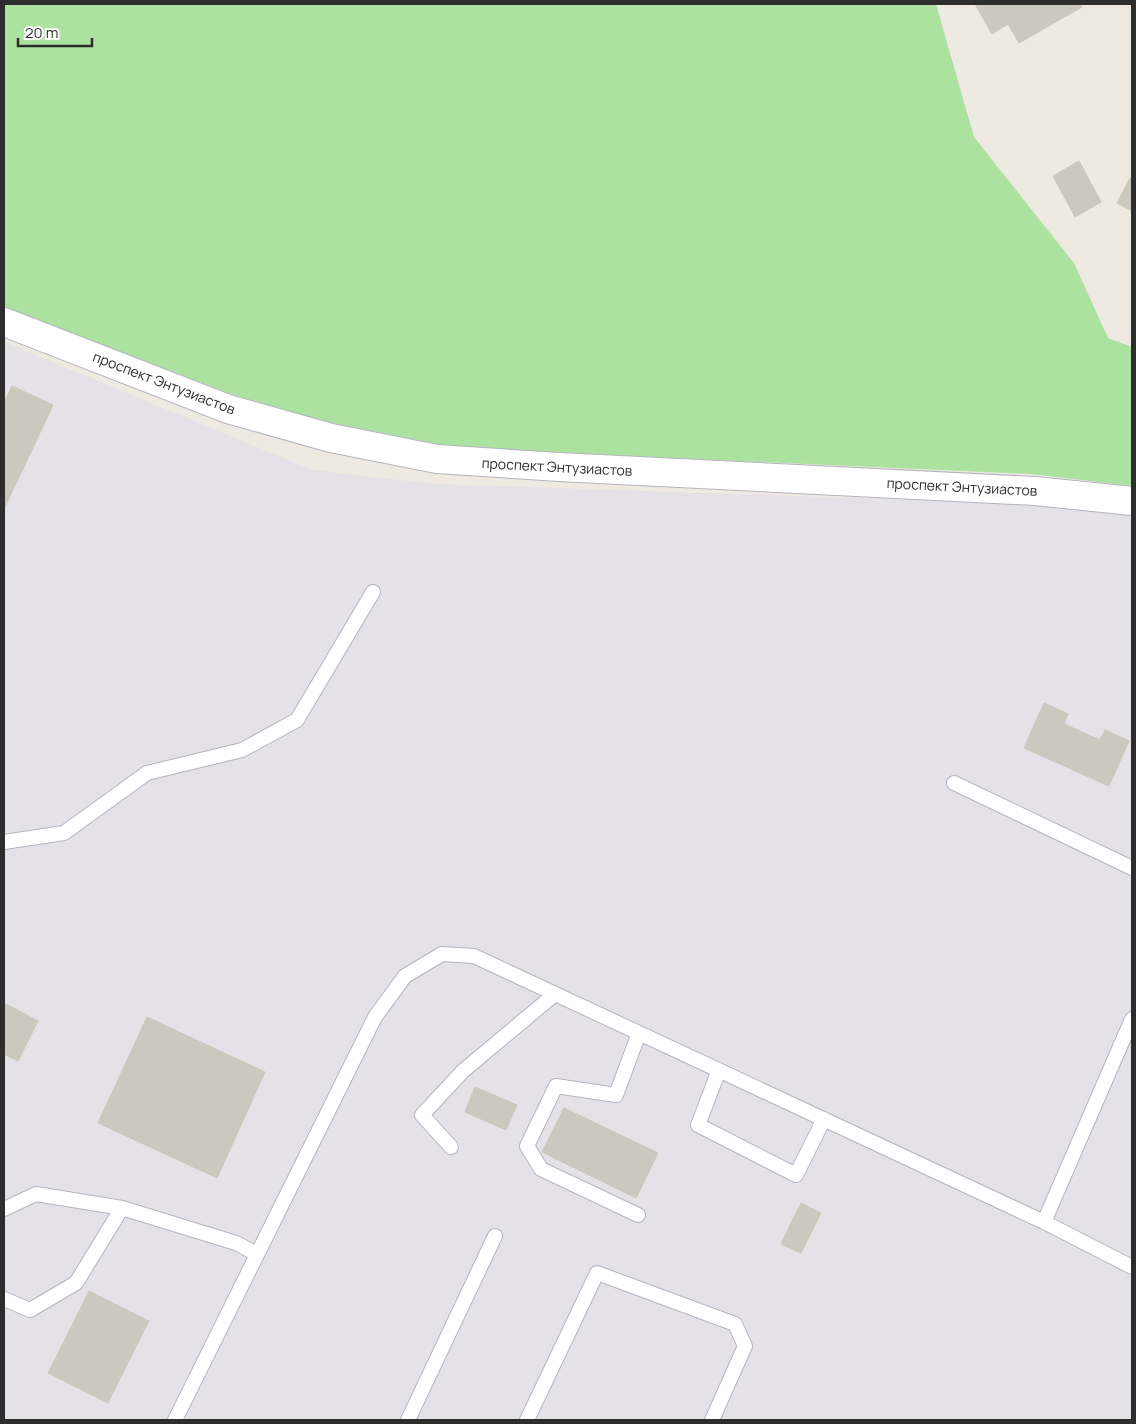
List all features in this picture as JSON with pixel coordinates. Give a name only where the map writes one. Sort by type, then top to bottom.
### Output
[{"type":"street","name":"проспект Энтузиастов","points":[[4,322],[228,409],[331,438],[437,459],[559,468],[1035,491],[1117,498],[1132,502]]},
{"type":"lane","points":[[4,842],[64,833],[147,773],[242,750],[297,720],[373,592]]},
{"type":"lane","points":[[954,783],[1132,868]]},
{"type":"lane","points":[[175,1420],[375,1017],[405,976],[442,954],[474,956],[1044,1222],[1132,1267]]},
{"type":"lane","points":[[451,1146],[422,1115],[463,1071],[555,994]]},
{"type":"lane","points":[[1044,1222],[1132,1019]]},
{"type":"lane","points":[[638,1215],[541,1169],[527,1146],[556,1086],[616,1094],[639,1033]]},
{"type":"lane","points":[[719,1070],[698,1125],[796,1175],[824,1119]]},
{"type":"lane","points":[[4,1209],[36,1194],[122,1208],[236,1243],[257,1254]]},
{"type":"lane","points":[[4,1299],[30,1310],[76,1283],[122,1208]]},
{"type":"lane","points":[[408,1420],[495,1236]]},
{"type":"lane","points":[[527,1420],[597,1273],[735,1324],[745,1346],[712,1420]]},
{"type":"shaded area","points":[[4,342],[312,470],[434,484],[1035,504],[1132,513],[1132,1420],[4,1420]]},
{"type":"green space","points":[[4,4],[936,4],[974,137],[1074,263],[1108,338],[1132,347],[1132,486],[1031,474],[436,446],[332,426],[229,393],[4,308]]},
{"type":"building","points":[[975,4],[1080,4],[1082,7],[1019,43],[1008,24],[992,34]]},
{"type":"building","points":[[1079,161],[1101,202],[1075,217],[1053,176]]},
{"type":"building","points":[[1130,178],[1132,179],[1132,211],[1117,203]]},
{"type":"building","points":[[12,386],[53,405],[4,509],[4,403]]},
{"type":"building","points":[[1044,703],[1068,714],[1064,724],[1100,740],[1105,730],[1129,741],[1109,786],[1024,748]]},
{"type":"building","points":[[4,1003],[38,1021],[18,1061],[4,1054]]},
{"type":"building","points":[[147,1017],[265,1072],[217,1178],[98,1123]]},
{"type":"building","points":[[475,1087],[517,1105],[506,1130],[465,1112]]},
{"type":"building","points":[[564,1108],[658,1153],[636,1198],[542,1152]]},
{"type":"building","points":[[801,1203],[821,1213],[801,1253],[781,1244]]},
{"type":"building","points":[[89,1291],[149,1321],[108,1403],[48,1373]]}]
